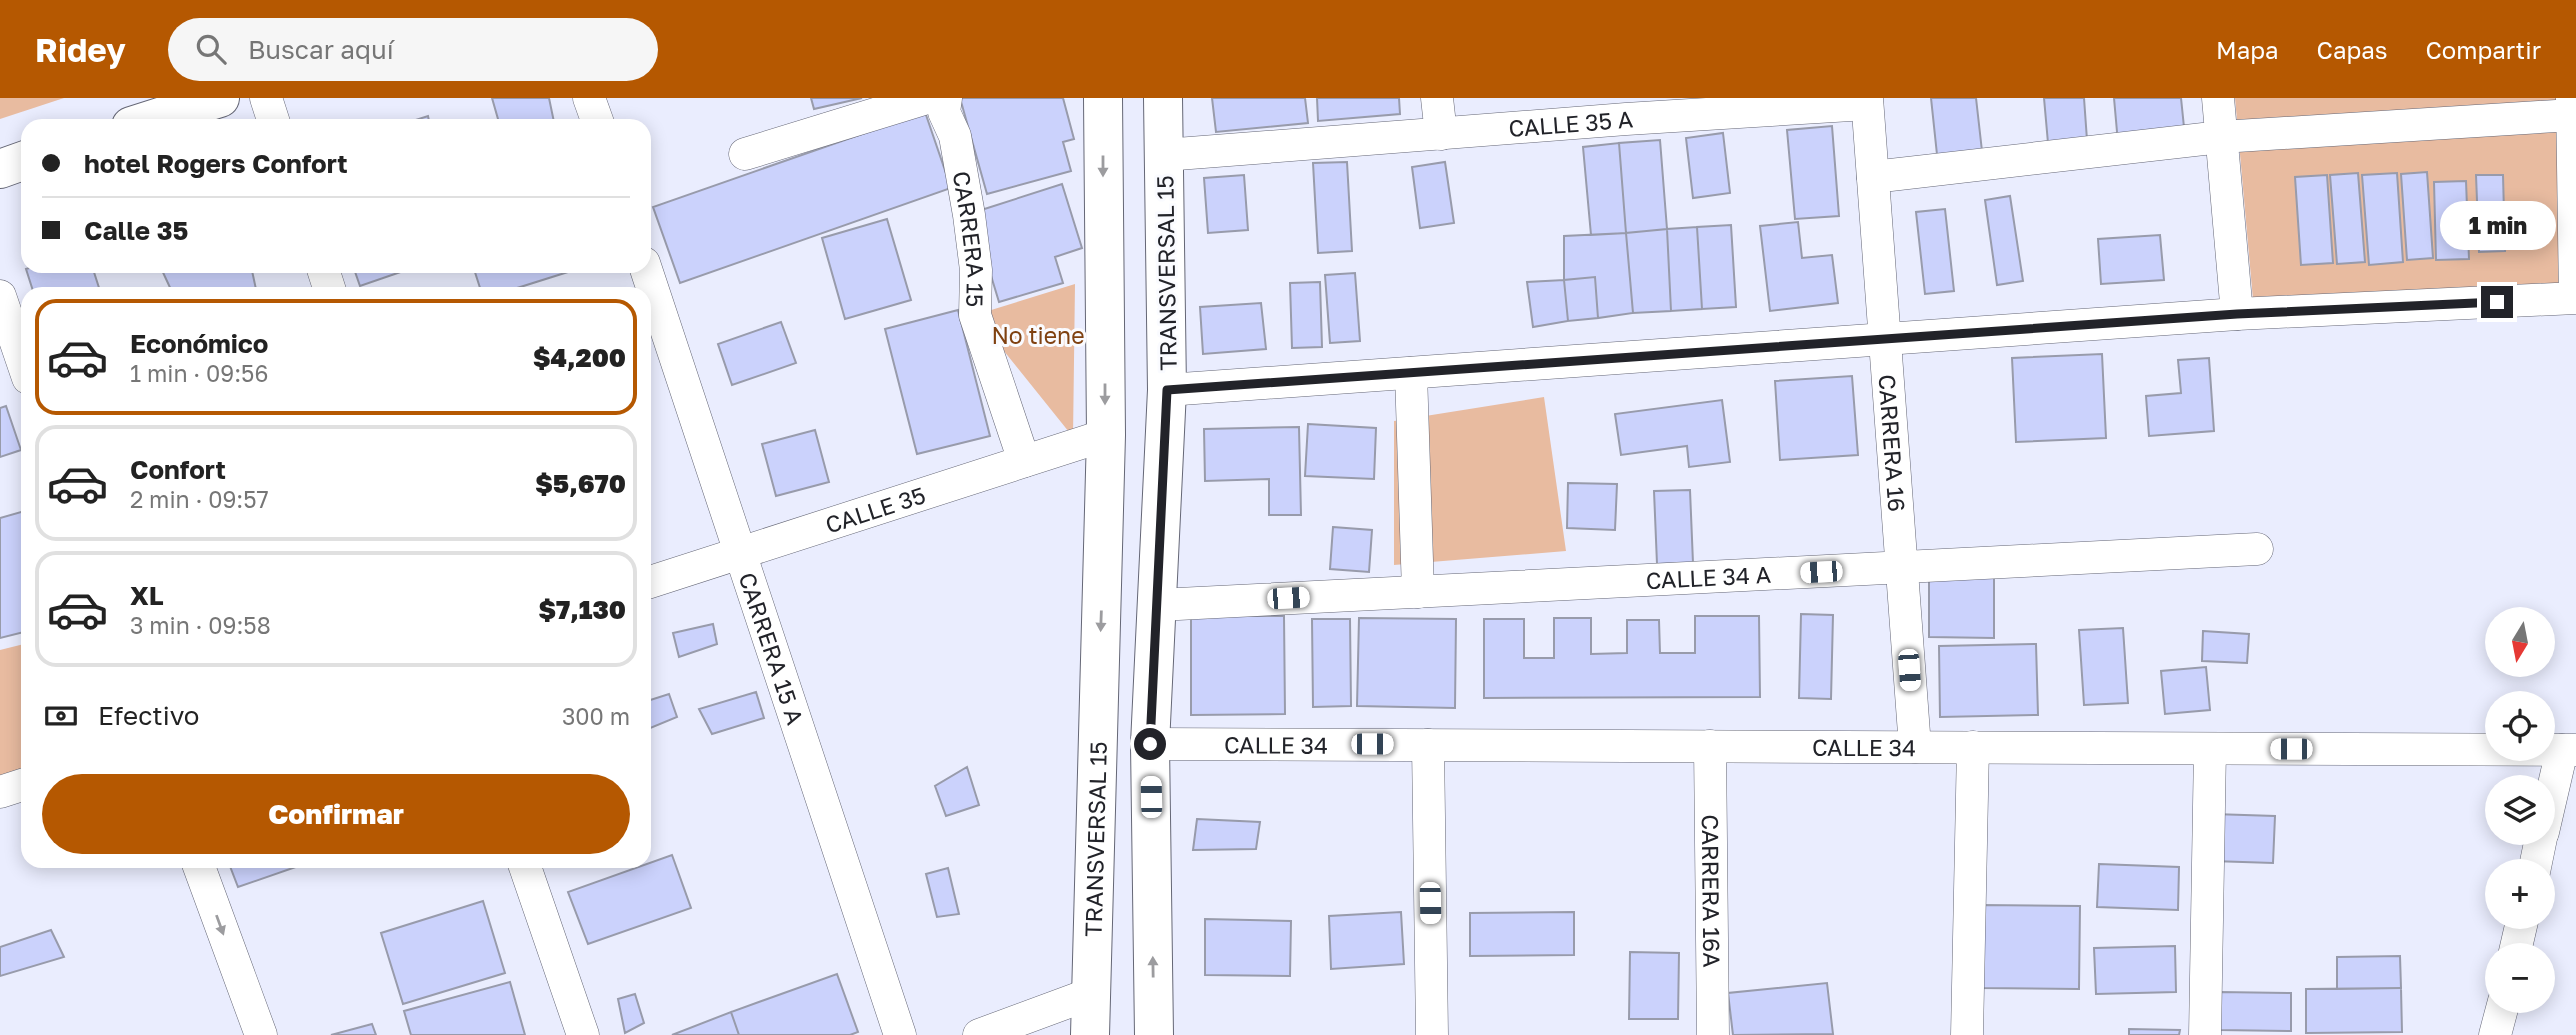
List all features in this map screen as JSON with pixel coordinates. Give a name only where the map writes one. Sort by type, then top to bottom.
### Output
[{"type":"street","points":[[153,119],[219,98]]},
{"type":"street","points":[[266,98],[273,119]]},
{"type":"street","points":[[589,98],[596,119]]},
{"type":"street","points":[[745,154],[927,98]]},
{"type":"street","name":"CARRERA 15","points":[[946,98],[944,112],[955,136],[969,215],[976,270],[975,314],[1024,461]]},
{"type":"street","name":"TRANSVERSAL 15","points":[[1090,1035],[1106,435],[1103,98]]},
{"type":"street","name":"TRANSVERSAL 15","points":[[1154,1035],[1150,744],[1167,390],[1164,98]]},
{"type":"street","points":[[1437,98],[1441,134]]},
{"type":"street","points":[[2218,98],[2237,314]]},
{"type":"street","name":"CALLE 35 A","points":[[1164,155],[1441,134],[1625,108],[1867,101]]},
{"type":"street","name":"CARRERA 16","points":[[1867,101],[1915,747]]},
{"type":"street","points":[[1167,390],[2237,314],[2575,298],[2572,106],[2221,137],[1873,177]]},
{"type":"street","points":[[0,169],[21,162]]},
{"type":"street","name":"CARRERA 15 A","points":[[647,273],[900,1035]]},
{"type":"street","points":[[0,296],[21,358]]},
{"type":"street","points":[[1411,373],[1418,592]]},
{"type":"street","name":"CALLE 35","points":[[651,582],[1106,435]]},
{"type":"street","name":"CALLE 34 A","points":[[1158,605],[2257,550]]},
{"type":"street","name":"CALLE 34","points":[[1150,744],[2569,750]]},
{"type":"street","points":[[1428,745],[1432,1035]]},
{"type":"street","name":"CARRERA 16A","points":[[1710,746],[1713,1035]]},
{"type":"street","points":[[1967,1035],[1973,747]]},
{"type":"street","points":[[2205,1035],[2210,749]]},
{"type":"street","points":[[2555,794],[2569,750]]},
{"type":"street","points":[[0,793],[21,786]]},
{"type":"street","points":[[200,868],[261,1035]]},
{"type":"street","points":[[525,868],[583,1035]]},
{"type":"street","points":[[979,1035],[1090,994]]},
{"type":"street","points":[[2495,1035],[2501,1013]]},
{"type":"green space","points":[[0,98],[64,98],[0,119]]},
{"type":"green space","points":[[2235,98],[2559,98],[2564,296],[2255,322]]},
{"type":"green space","name":"No tiene","points":[[1075,284],[1073,437],[975,315]]},
{"type":"green space","points":[[1544,397],[1566,551],[1394,565],[1394,421]]},
{"type":"green space","points":[[21,645],[21,784],[0,790],[0,650]]},
{"type":"building","points":[[492,98],[549,98],[553,119],[498,119]]},
{"type":"building","points":[[811,98],[862,98],[814,109]]},
{"type":"building","points":[[960,98],[1063,98],[1074,139],[1063,142],[1071,171],[987,194]]},
{"type":"building","points":[[1212,98],[1305,98],[1308,123],[1216,132]]},
{"type":"building","points":[[1317,98],[1399,98],[1400,114],[1318,121]]},
{"type":"building","points":[[1931,98],[1976,98],[1983,160],[1938,164]]},
{"type":"building","points":[[2044,98],[2084,98],[2087,140],[2048,143]]},
{"type":"building","points":[[2114,98],[2181,98],[2185,137],[2118,143]]},
{"type":"building","points":[[925,112],[951,188],[680,283],[653,207]]},
{"type":"building","points":[[1832,126],[1839,216],[1795,219],[1787,130]]},
{"type":"building","points":[[1723,133],[1730,193],[1693,198],[1686,138]]},
{"type":"building","points":[[1660,140],[1667,229],[1626,233],[1619,143]]},
{"type":"building","points":[[1619,143],[1626,233],[1591,235],[1583,147]]},
{"type":"building","points":[[1347,162],[1352,251],[1318,253],[1313,163]]},
{"type":"building","points":[[1445,162],[1454,223],[1420,228],[1412,167]]},
{"type":"building","points":[[2427,172],[2433,258],[2407,260],[2401,174]]},
{"type":"building","points":[[2358,173],[2365,262],[2337,264],[2330,175]]},
{"type":"building","points":[[2397,173],[2403,262],[2369,265],[2362,175]]},
{"type":"building","points":[[1244,175],[1248,230],[1208,233],[1204,178]]},
{"type":"building","points":[[2327,175],[2333,263],[2301,265],[2295,177]]},
{"type":"building","points":[[2476,175],[2503,175],[2505,251],[2479,252]]},
{"type":"building","points":[[2466,181],[2469,259],[2436,260],[2434,182]]},
{"type":"building","points":[[1062,184],[1082,248],[1055,257],[1063,283],[999,302],[972,213]]},
{"type":"building","points":[[2010,196],[2023,281],[1997,285],[1985,200]]},
{"type":"building","points":[[1945,209],[1954,291],[1925,294],[1916,212]]},
{"type":"building","points":[[887,219],[911,300],[845,319],[822,238]]},
{"type":"building","points":[[1798,222],[1802,258],[1832,255],[1838,303],[1770,311],[1760,226]]},
{"type":"building","points":[[1731,225],[1736,307],[1702,309],[1697,227]]},
{"type":"building","points":[[1697,227],[1702,309],[1671,311],[1667,229]]},
{"type":"building","points":[[1667,229],[1671,311],[1633,313],[1626,233]]},
{"type":"building","points":[[1626,233],[1633,313],[1598,318],[1595,277],[1564,280],[1564,236]]},
{"type":"building","points":[[2160,235],[2164,280],[2101,284],[2098,239]]},
{"type":"building","points":[[27,273],[94,273],[99,287],[32,287]]},
{"type":"building","points":[[163,273],[252,273],[256,287],[170,287]]},
{"type":"building","points":[[355,273],[398,273],[360,286]]},
{"type":"building","points":[[475,273],[565,273],[520,287],[480,287]]},
{"type":"building","points":[[1355,273],[1360,341],[1330,343],[1325,275]]},
{"type":"building","points":[[1595,277],[1598,318],[1568,321],[1564,280]]},
{"type":"building","points":[[1564,280],[1568,321],[1533,327],[1527,282]]},
{"type":"building","points":[[1320,282],[1322,347],[1292,348],[1290,283]]},
{"type":"building","points":[[1261,303],[1266,349],[1203,354],[1200,307]]},
{"type":"building","points":[[958,310],[990,436],[917,454],[885,329]]},
{"type":"building","points":[[781,322],[796,363],[732,385],[718,344]]},
{"type":"building","points":[[2102,354],[2106,438],[2016,442],[2012,358]]},
{"type":"building","points":[[2209,358],[2214,431],[2149,436],[2146,396],[2181,393],[2178,360]]},
{"type":"building","points":[[1852,376],[1858,455],[1780,460],[1775,381]]},
{"type":"building","points":[[1722,400],[1730,462],[1689,467],[1687,446],[1621,455],[1615,414]]},
{"type":"building","points":[[6,406],[21,450],[0,457],[0,408]]},
{"type":"building","points":[[1308,424],[1376,428],[1374,479],[1305,476]]},
{"type":"building","points":[[1299,427],[1301,515],[1269,515],[1269,479],[1205,481],[1204,429]]},
{"type":"building","points":[[815,430],[829,482],[776,496],[762,444]]},
{"type":"building","points":[[1568,483],[1617,484],[1615,530],[1567,528]]},
{"type":"building","points":[[1690,490],[1693,563],[1657,564],[1654,491]]},
{"type":"building","points":[[21,512],[21,633],[0,638],[0,518]]},
{"type":"building","points":[[1333,527],[1372,530],[1369,572],[1330,569]]},
{"type":"building","points":[[1929,569],[1994,570],[1994,638],[1929,637]]},
{"type":"building","points":[[1801,614],[1833,615],[1831,699],[1799,698]]},
{"type":"building","points":[[1191,616],[1284,616],[1285,714],[1191,715]]},
{"type":"building","points":[[1695,616],[1759,616],[1760,697],[1484,698],[1484,619],[1524,619],[1524,658],[1554,658],[1554,618],[1591,618],[1591,654],[1627,653],[1627,620],[1659,620],[1660,653],[1695,653]]},
{"type":"building","points":[[1359,618],[1456,619],[1455,708],[1357,706]]},
{"type":"building","points":[[1312,619],[1350,619],[1351,706],[1313,707]]},
{"type":"building","points":[[713,624],[717,644],[679,657],[673,633]]},
{"type":"building","points":[[2123,628],[2128,703],[2084,705],[2079,630]]},
{"type":"building","points":[[2203,631],[2249,634],[2247,663],[2202,661]]},
{"type":"building","points":[[2036,644],[2038,715],[1940,717],[1939,646]]},
{"type":"building","points":[[2206,667],[2210,710],[2165,714],[2161,671]]},
{"type":"building","points":[[756,692],[764,718],[712,734],[699,709]]},
{"type":"building","points":[[669,694],[677,717],[651,728],[651,700]]},
{"type":"building","points":[[967,767],[979,805],[946,816],[935,786]]},
{"type":"building","points":[[2213,814],[2275,816],[2273,863],[2212,861]]},
{"type":"building","points":[[1197,819],[1260,822],[1256,849],[1193,850]]},
{"type":"building","points":[[672,855],[691,908],[588,944],[568,892],[635,868],[651,868],[651,862]]},
{"type":"building","points":[[2099,864],[2179,867],[2178,910],[2097,907]]},
{"type":"building","points":[[231,868],[293,868],[238,887]]},
{"type":"building","points":[[948,868],[959,914],[937,917],[926,874]]},
{"type":"building","points":[[483,901],[505,973],[403,1004],[381,933]]},
{"type":"building","points":[[1980,905],[2080,906],[2079,989],[1979,988]]},
{"type":"building","points":[[1401,912],[1404,964],[1331,969],[1329,916]]},
{"type":"building","points":[[1574,912],[1574,955],[1470,956],[1470,913]]},
{"type":"building","points":[[1205,919],[1291,921],[1290,976],[1205,975]]},
{"type":"building","points":[[51,930],[64,957],[0,976],[0,947]]},
{"type":"building","points":[[2175,946],[2176,992],[2096,994],[2094,948]]},
{"type":"building","points":[[1630,952],[1679,953],[1678,1019],[1629,1019]]},
{"type":"building","points":[[2400,956],[2401,988],[2337,989],[2337,957]]},
{"type":"building","points":[[837,974],[858,1032],[850,1035],[739,1035],[731,1012]]},
{"type":"building","points":[[510,982],[525,1035],[411,1035],[404,1011]]},
{"type":"building","points":[[1827,983],[1833,1034],[1733,1035],[1728,993]]},
{"type":"building","points":[[2401,988],[2402,1032],[2306,1033],[2306,989]]},
{"type":"building","points":[[2219,992],[2291,993],[2291,1031],[2219,1030]]},
{"type":"building","points":[[635,994],[644,1023],[625,1033],[618,999]]},
{"type":"building","points":[[731,1012],[739,1035],[672,1035]]},
{"type":"building","points":[[372,1024],[376,1035],[331,1035]]},
{"type":"building","points":[[2129,1029],[2180,1030],[2179,1035],[2129,1035]]},
{"type":"route","points":[[1150,744],[1167,390],[2237,314],[2497,302]]}]
